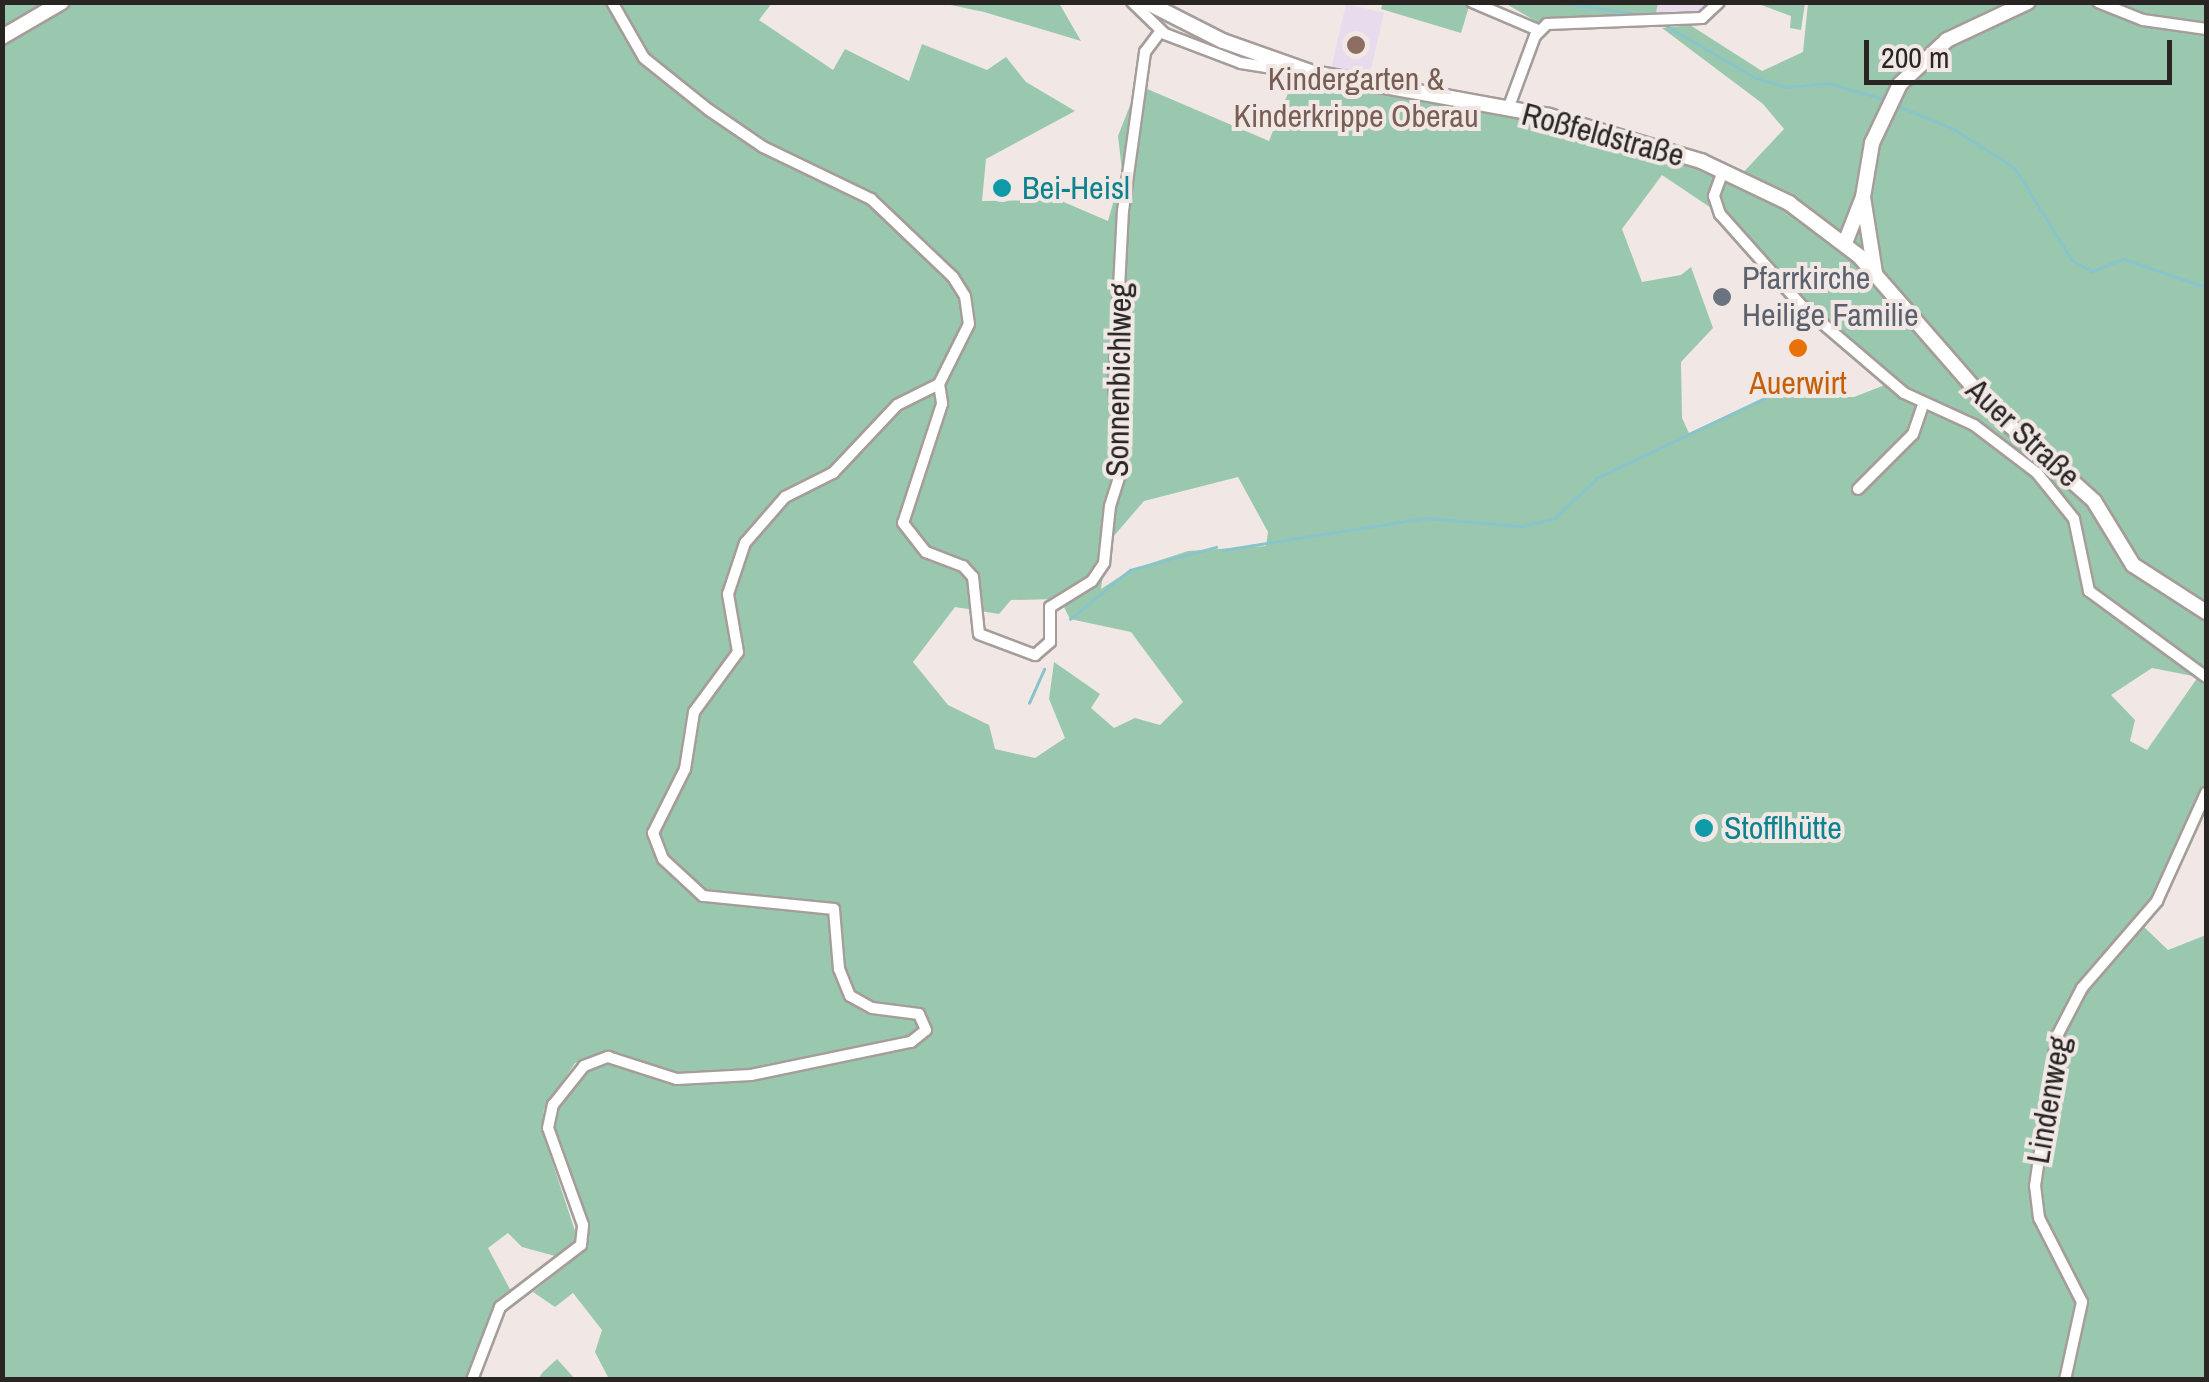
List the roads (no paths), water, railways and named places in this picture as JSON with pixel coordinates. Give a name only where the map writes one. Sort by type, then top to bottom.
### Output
[{"type":"main road","points":[[2,37],[62,2]]},
{"type":"main road","name":"Roßfeldstraße","points":[[1146,2],[1223,41],[1313,73],[1508,109],[1638,140],[1724,171],[1823,224],[1845,242]]},
{"type":"main road","points":[[1845,242],[1863,196],[1882,115],[1900,84],[1948,40],[2028,2]]},
{"type":"main road","points":[[1863,196],[1875,274]]},
{"type":"main road","points":[[1823,224],[1856,214]]},
{"type":"main road","points":[[1845,242],[1868,229]]},
{"type":"main road","name":"Auer Straße","points":[[1845,242],[1996,413],[2094,500],[2133,565],[2206,612]]},
{"type":"street","name":"Sonnenbichlweg","points":[[612,2],[644,58],[708,110],[763,148],[870,199],[940,260],[970,310],[939,384],[942,404],[903,523],[926,552],[963,566],[973,577],[979,634],[1041,654],[1050,642],[1050,607],[1100,574],[1121,476],[1114,387],[1135,105],[1145,52],[1160,32]]},
{"type":"street","name":"Roßfeldstraße","points":[[1132,2],[1160,32],[1241,63],[1313,73]]},
{"type":"street","points":[[1472,2],[1538,30],[1569,21],[1702,18],[1719,2]]},
{"type":"street","points":[[2098,2],[2143,20],[2206,29]]},
{"type":"street","points":[[1508,109],[1538,30]]},
{"type":"street","points":[[1724,171],[1714,196],[1720,214],[1809,314],[1923,405],[1974,425],[2036,473],[2074,520],[2089,591],[2206,677]]},
{"type":"street","points":[[472,1380],[500,1307],[582,1245],[583,1225],[548,1128],[554,1106],[584,1066],[608,1058],[678,1079],[751,1076],[878,1051],[911,1042],[926,1030],[920,1014],[872,1008],[850,996],[839,969],[834,908],[703,896],[664,860],[654,834],[685,769],[694,712],[738,652],[728,594],[746,543],[785,497],[832,472],[897,405],[939,384]]},
{"type":"street","points":[[1858,489],[1913,434],[1923,405]]},
{"type":"street","name":"Lindenweg","points":[[2065,1380],[2082,1302],[2039,1218],[2035,1186],[2057,1036],[2082,988],[2157,901],[2206,793]]},
{"type":"waterway","points":[[1558,2],[1649,16]]},
{"type":"waterway","points":[[1667,26],[1756,78],[1788,87],[1828,83],[1887,100]]},
{"type":"waterway","points":[[1898,106],[1954,129],[2015,168],[2072,260],[2092,271],[2124,259],[2206,287]]},
{"type":"waterway","points":[[1223,550],[1424,518],[1521,526],[1555,518],[1597,478],[1769,396]]},
{"type":"waterway","points":[[1070,619],[1130,570],[1216,547]]},
{"type":"waterway","points":[[1029,703],[1044,669]]},
{"type":"place","name":"Kindergarten & Kinderkrippe Oberau","points":[[1356,45]]},
{"type":"place","name":"Bei-Heisl","points":[[1002,188]]},
{"type":"place","name":"Pfarrkirche Heilige Familie","points":[[1722,297]]},
{"type":"place","name":"Auerwirt","points":[[1798,348]]},
{"type":"place","name":"Stofflhütte","points":[[1704,828]]}]
